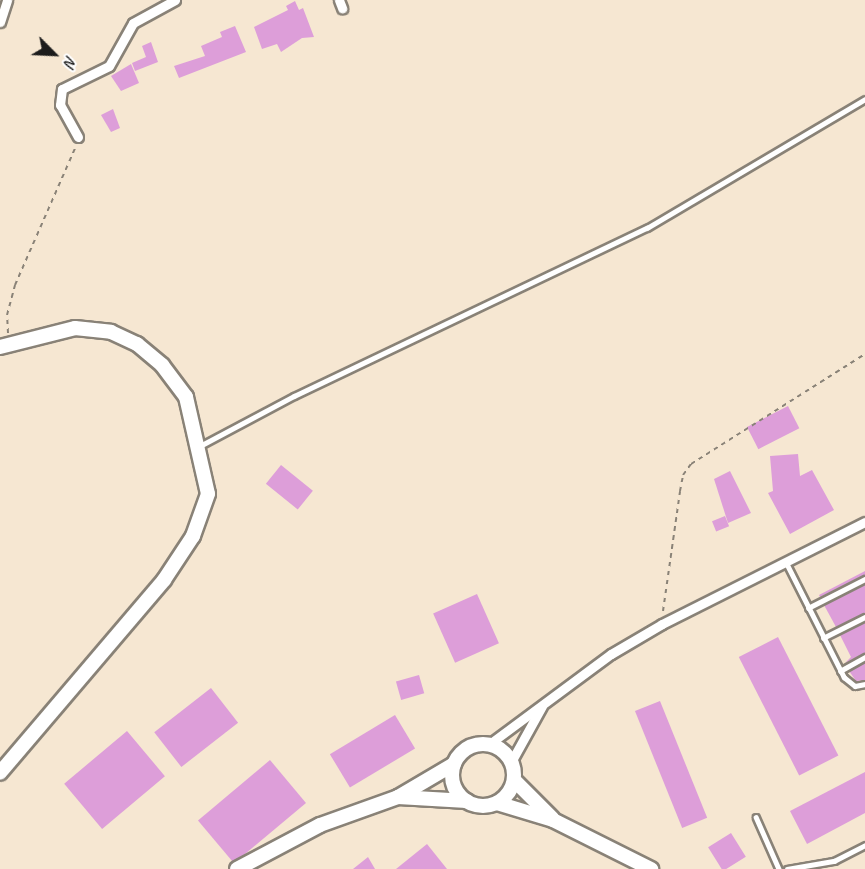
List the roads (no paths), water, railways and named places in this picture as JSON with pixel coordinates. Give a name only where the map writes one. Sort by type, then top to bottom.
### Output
[{"type":"main road","points":[[0,773],[164,580],[193,536],[208,494],[186,396],[162,365],[136,344],[111,332],[75,328],[4,346]]},
{"type":"main road","points":[[237,869],[320,825],[398,797],[454,764],[468,748],[488,745],[498,748],[511,762],[513,780],[553,820]]},
{"type":"main road","points":[[454,764],[454,785],[466,801]]},
{"type":"main road","points":[[497,803],[513,780]]},
{"type":"main road","points":[[398,797],[466,801],[487,806],[497,803],[553,820],[651,869]]},
{"type":"street","points":[[0,22],[7,0]]},
{"type":"street","points":[[78,137],[60,105],[62,89],[109,66],[133,23],[175,0]]},
{"type":"street","points":[[488,745],[544,701],[662,624],[785,560],[865,522]]},
{"type":"street","points":[[511,762],[544,701]]},
{"type":"lane","points":[[197,448],[294,396],[647,228],[865,99]]},
{"type":"lane","points":[[785,560],[840,671],[849,682],[865,684]]},
{"type":"lane","points":[[808,608],[865,579]]},
{"type":"lane","points":[[823,638],[865,617]]},
{"type":"lane","points":[[840,671],[865,657]]},
{"type":"lane","points":[[756,817],[779,869]]},
{"type":"lane","points":[[787,869],[834,861],[865,845]]}]
